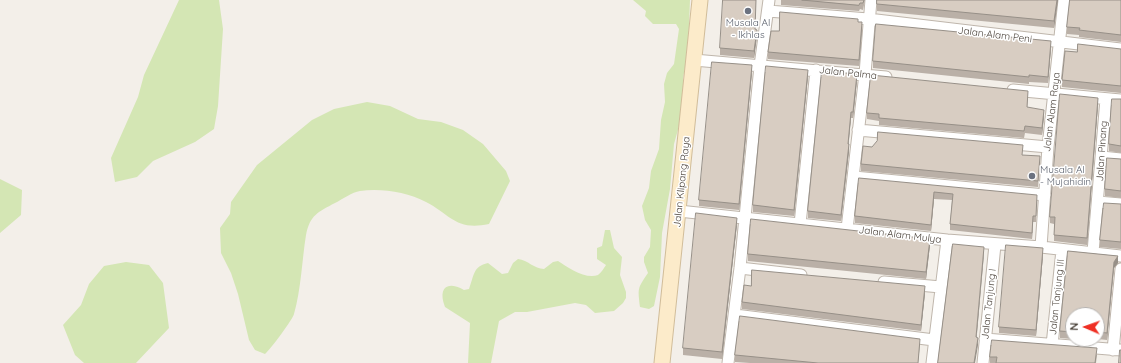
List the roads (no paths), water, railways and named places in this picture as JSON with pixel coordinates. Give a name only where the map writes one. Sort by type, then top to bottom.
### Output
[{"type":"main road","name":"Jalan Klipang Raya","points":[[662,363],[700,0]]},
{"type":"street","points":[[846,229],[854,176],[865,74],[868,18],[871,0]]},
{"type":"street","name":"Jalan Alam Raya","points":[[1041,247],[1048,147],[1064,0]]},
{"type":"street","points":[[728,363],[735,315],[760,66],[769,5]]},
{"type":"street","name":"Jalan Alam Peni","points":[[769,5],[1060,43],[1121,49]]},
{"type":"street","name":"Jalan Palma","points":[[694,60],[865,74],[896,78]]},
{"type":"street","points":[[800,224],[816,70]]},
{"type":"street","points":[[1003,89],[1121,100]]},
{"type":"street","name":"Jalan Pinang","points":[[1093,252],[1106,98]]},
{"type":"street","points":[[858,130],[1048,147]]},
{"type":"street","points":[[1102,157],[1121,159]]},
{"type":"street","points":[[854,176],[1045,195]]},
{"type":"street","points":[[1098,202],[1121,204]]},
{"type":"street","name":"Jalan Alam Mulya","points":[[679,211],[995,245],[1041,247],[1121,256]]},
{"type":"street","points":[[932,363],[947,240]]},
{"type":"street","name":"Jalan Tanjung I","points":[[984,363],[985,339],[995,245]]},
{"type":"street","name":"Jalan Tanjung III","points":[[1052,345],[1062,250]]},
{"type":"street","points":[[740,268],[816,276]]},
{"type":"street","points":[[985,339],[1117,350],[1121,269]]},
{"type":"street","points":[[872,281],[941,287]]},
{"type":"street","points":[[735,315],[934,340]]},
{"type":"place","name":"Musala Al - Ikhlas","points":[[748,11]]},
{"type":"place","name":"Musala Al - Mujahidin","points":[[1032,176]]}]
